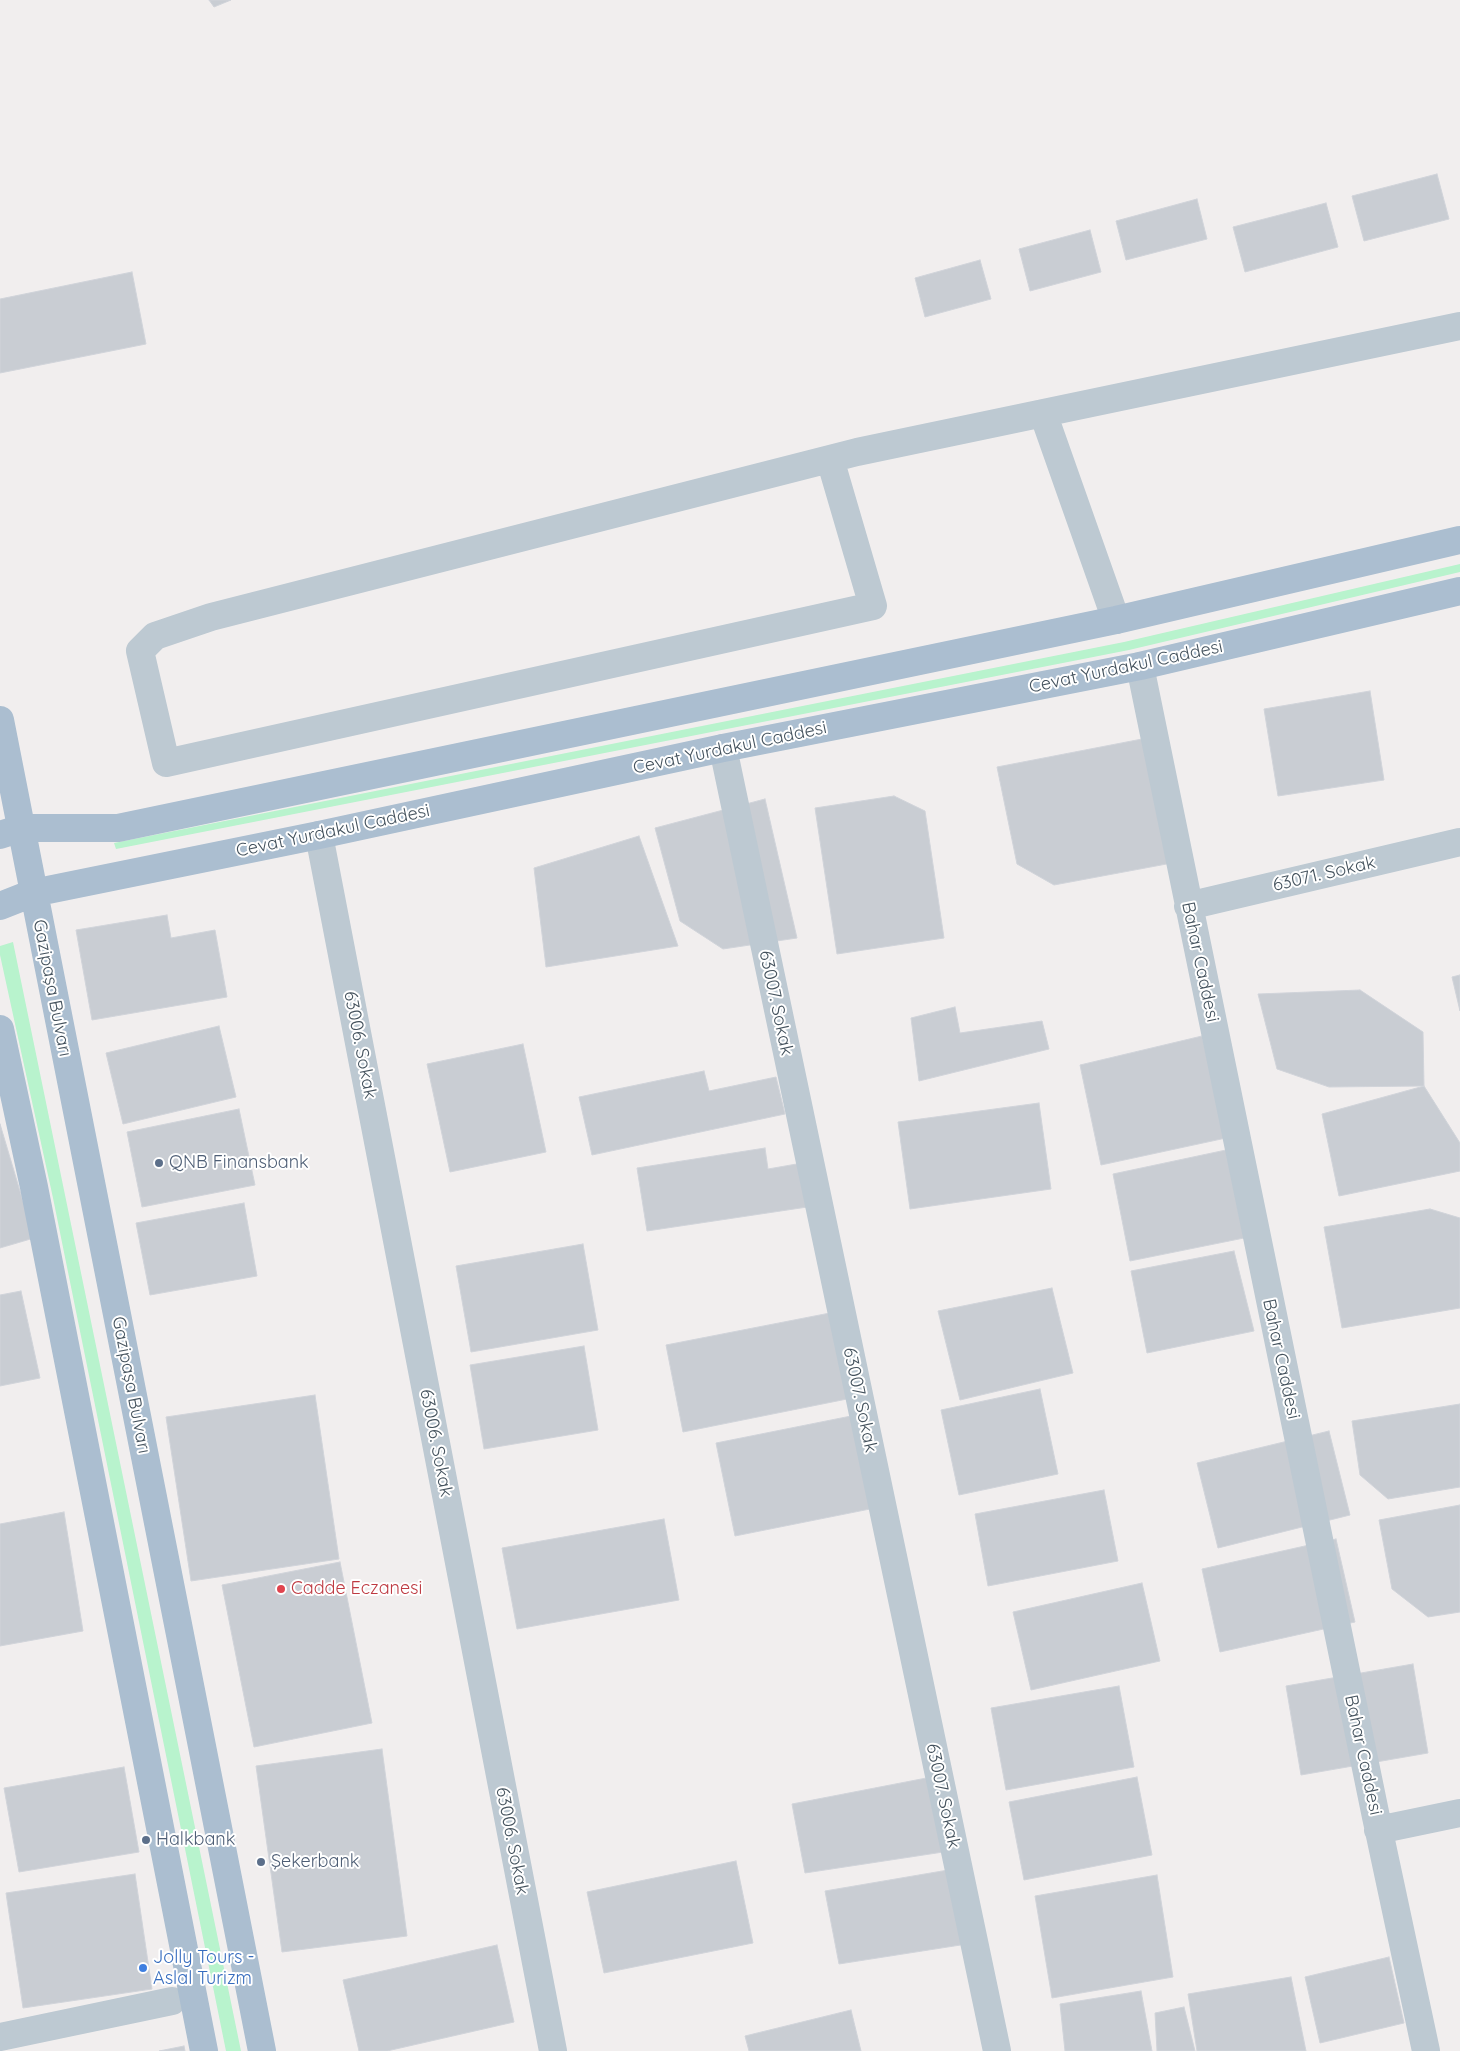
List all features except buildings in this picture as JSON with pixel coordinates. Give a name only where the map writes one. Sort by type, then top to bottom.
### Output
[{"type":"main road","points":[[11,831],[118,828],[1116,620],[1460,540]]},
{"type":"main road","name":"Cevat Yurdakul Caddesi","points":[[0,906],[33,893],[319,835],[724,748],[1140,666],[1460,591]]},
{"type":"main road","name":"Gazipaşa Bulvarı","points":[[0,720],[11,831],[33,893],[262,2051]]},
{"type":"main road","points":[[1,1039],[36,1197],[204,2051]]},
{"type":"street","points":[[830,459],[872,606],[166,763],[140,652],[156,636],[211,617],[830,459],[1460,326]]},
{"type":"street","points":[[1043,413],[1116,620]]},
{"type":"street","name":"Bahar Caddesi","points":[[1140,666],[1378,1830],[1426,2051]]},
{"type":"street","name":"63007. Sokak","points":[[724,748],[997,2051]]},
{"type":"street","name":"63006. Sokak","points":[[319,835],[553,2051]]},
{"type":"street","name":"63071. Sokak","points":[[1188,906],[1460,842]]},
{"type":"street","points":[[1378,1830],[1460,1813]]},
{"type":"street","points":[[0,2037],[172,2001]]},
{"type":"green space","points":[[1460,564],[1460,572],[1129,650],[116,849],[114,843],[1124,642]]},
{"type":"green space","points":[[13,942],[241,2051],[226,2051],[53,1198],[0,955],[0,946]]},
{"type":"place","name":"QNB Finansbank","points":[[159,1163]]},
{"type":"place","name":"Cadde Eczanesi","points":[[281,1589]]},
{"type":"place","name":"Halkbank","points":[[146,1840]]},
{"type":"place","name":"Şekerbank","points":[[261,1862]]},
{"type":"place","name":"Jolly Tours - Aslal Turizm","points":[[143,1968]]}]
